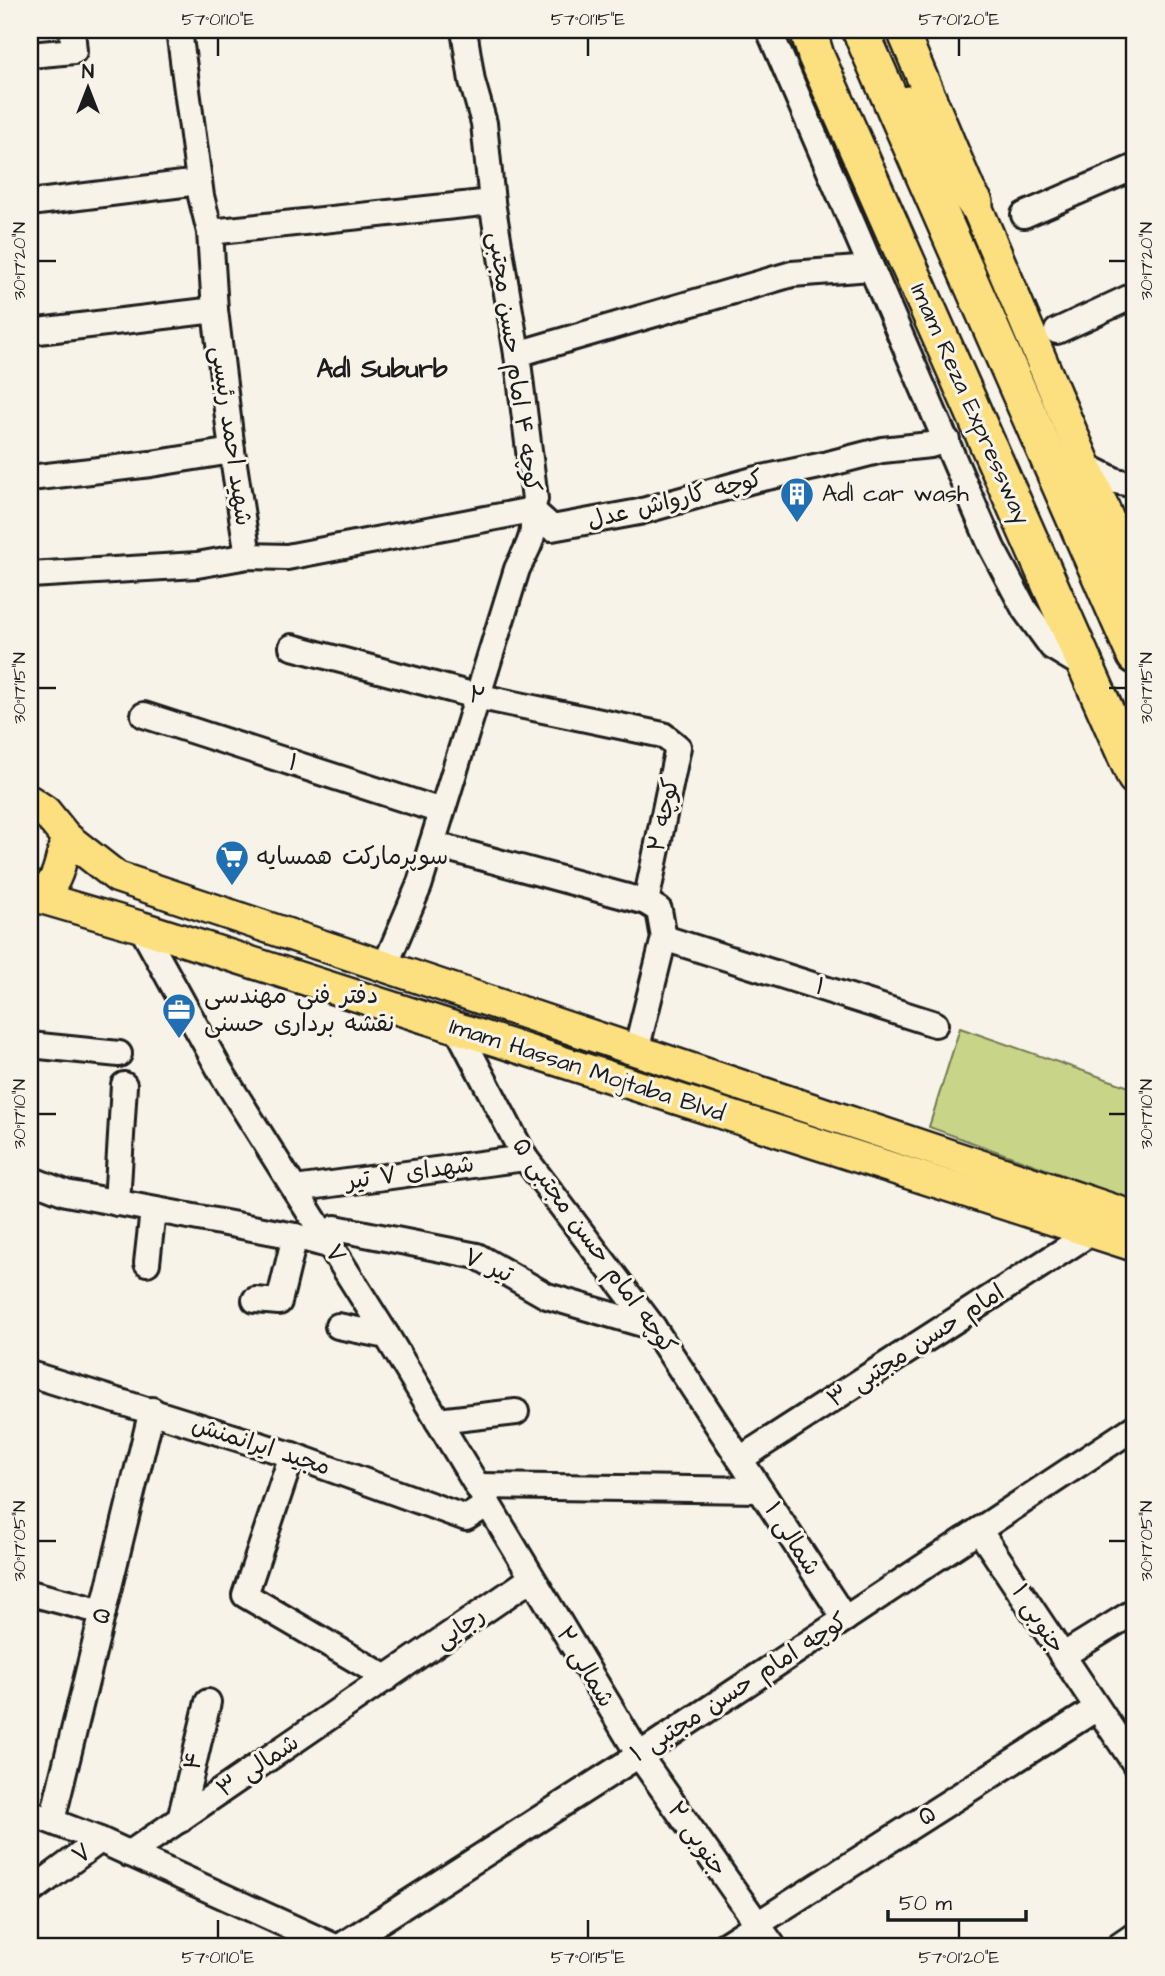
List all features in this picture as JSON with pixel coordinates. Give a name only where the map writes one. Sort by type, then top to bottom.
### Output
[{"type":"highway","name":"Imam Reza Expressway","points":[[808,30],[822,69],[1135,776]]},
{"type":"highway","name":"Imam Reza Expressway","points":[[860,30],[1135,656]]},
{"type":"highway","points":[[860,30],[975,203]]},
{"type":"main road","points":[[902,30],[1135,582]]},
{"type":"main road","name":"Imam Hassan Mojtaba Blvd","points":[[30,801],[45,811],[66,837],[117,877],[1135,1217]]},
{"type":"main road","points":[[34,898],[56,880],[66,837]]},
{"type":"main road","name":"Imam Hassan Mojtaba Blvd","points":[[34,898],[141,927],[1135,1246]]},
{"type":"street","points":[[30,55],[74,51],[72,30]]},
{"type":"street","name":"شهید احمد رئیسی","points":[[179,30],[199,182],[210,232],[215,310],[248,556],[287,557],[532,510]]},
{"type":"street","name":"کوچه ۴ امام حسن مجتبی","points":[[386,966],[419,886],[476,696],[517,569],[533,531],[532,510],[535,499],[517,354],[492,202],[484,123],[472,81],[464,30]]},
{"type":"street","points":[[769,30],[992,548],[1025,610],[1052,647],[1087,668]]},
{"type":"street","points":[[1024,215],[1135,167]]},
{"type":"street","points":[[30,203],[199,182]]},
{"type":"street","points":[[210,232],[492,202]]},
{"type":"street","points":[[517,354],[792,274],[871,268]]},
{"type":"street","points":[[1057,331],[1135,295]]},
{"type":"street","points":[[30,332],[215,310]]},
{"type":"street","name":"کوچه کارواش عدل","points":[[532,510],[552,528],[639,512],[753,480],[882,450],[947,440]]},
{"type":"street","points":[[875,468],[909,458],[915,446]]},
{"type":"street","points":[[30,478],[151,464],[232,451]]},
{"type":"street","points":[[1087,467],[1116,481],[1135,485]]},
{"type":"street","points":[[30,575],[197,565],[248,556]]},
{"type":"street","name":"۲","points":[[292,648],[476,696],[663,735]]},
{"type":"street","name":"۱","points":[[144,715],[441,811]]},
{"type":"street","name":"کوچه ۲","points":[[646,902],[678,747],[663,735]]},
{"type":"street","points":[[432,844],[646,902],[659,909],[664,938],[636,1052]]},
{"type":"street","name":"۷","points":[[141,927],[222,1072],[387,1336],[532,1578]]},
{"type":"street","name":"۱","points":[[664,938],[935,1024]]},
{"type":"street","name":"کوچه امام حسن مجتبی ۵","points":[[457,1028],[525,1158],[653,1327],[740,1459]]},
{"type":"street","points":[[30,1045],[118,1054]]},
{"type":"street","points":[[117,1203],[124,1085]]},
{"type":"street","name":"شهدای ۷ تیر","points":[[295,1189],[525,1158]]},
{"type":"street","points":[[30,1179],[66,1194],[295,1236],[331,1246]]},
{"type":"street","points":[[147,1264],[153,1210]]},
{"type":"street","name":"۷ تیر","points":[[331,1246],[335,1228],[477,1256],[547,1296],[653,1327]]},
{"type":"street","name":"امام حسن مجتبی ۳","points":[[740,1459],[1091,1232]]},
{"type":"street","points":[[254,1300],[279,1302],[295,1236]]},
{"type":"street","points":[[338,1326],[387,1336]]},
{"type":"street","name":"مجید ایرانمنش","points":[[30,1374],[292,1455],[466,1518],[483,1495]]},
{"type":"street","name":"۵","points":[[41,1817],[103,1612],[152,1410]]},
{"type":"street","points":[[438,1421],[516,1412]]},
{"type":"street","name":"کوچه امام حسن مجتبی ۱","points":[[341,1946],[639,1755],[1135,1427]]},
{"type":"street","points":[[292,1455],[245,1595],[387,1678]]},
{"type":"street","name":"۱ شمالی","points":[[740,1459],[845,1619]]},
{"type":"street","points":[[483,1495],[760,1490]]},
{"type":"street","name":"۱ جنوبی","points":[[979,1530],[1135,1764]]},
{"type":"street","name":"رجایی","points":[[387,1678],[532,1578]]},
{"type":"street","name":"۲ شمالی","points":[[532,1578],[639,1755]]},
{"type":"street","points":[[30,1593],[103,1612]]},
{"type":"street","points":[[1062,1656],[1135,1611]]},
{"type":"street","name":"۳ شمالی","points":[[130,1854],[387,1678]]},
{"type":"street","name":"۴","points":[[180,1820],[208,1702]]},
{"type":"street","name":"۵","points":[[723,1946],[1097,1708]]},
{"type":"street","name":"۲ جنوبی","points":[[639,1755],[774,1946]]},
{"type":"street","points":[[41,1817],[100,1840],[333,1946]]},
{"type":"street","name":"۷","points":[[30,1892],[100,1840]]},
{"type":"street","points":[[279,1946],[300,1931]]},
{"type":"street","points":[[1119,1946],[1135,1935]]},
{"type":"green space","points":[[960,1028],[1135,1089],[1135,1201],[929,1127]]},
{"type":"place","name":"Adl car wash","points":[[797,524]]},
{"type":"place","name":"سوپرمارکت همسایه","points":[[232,887]]},
{"type":"place","name":"دفتر فنی مهندسی نقشه برداری حسنی","points":[[179,1040]]},
{"type":"district","name":"Adl Suburb","points":[[382,369]]}]
